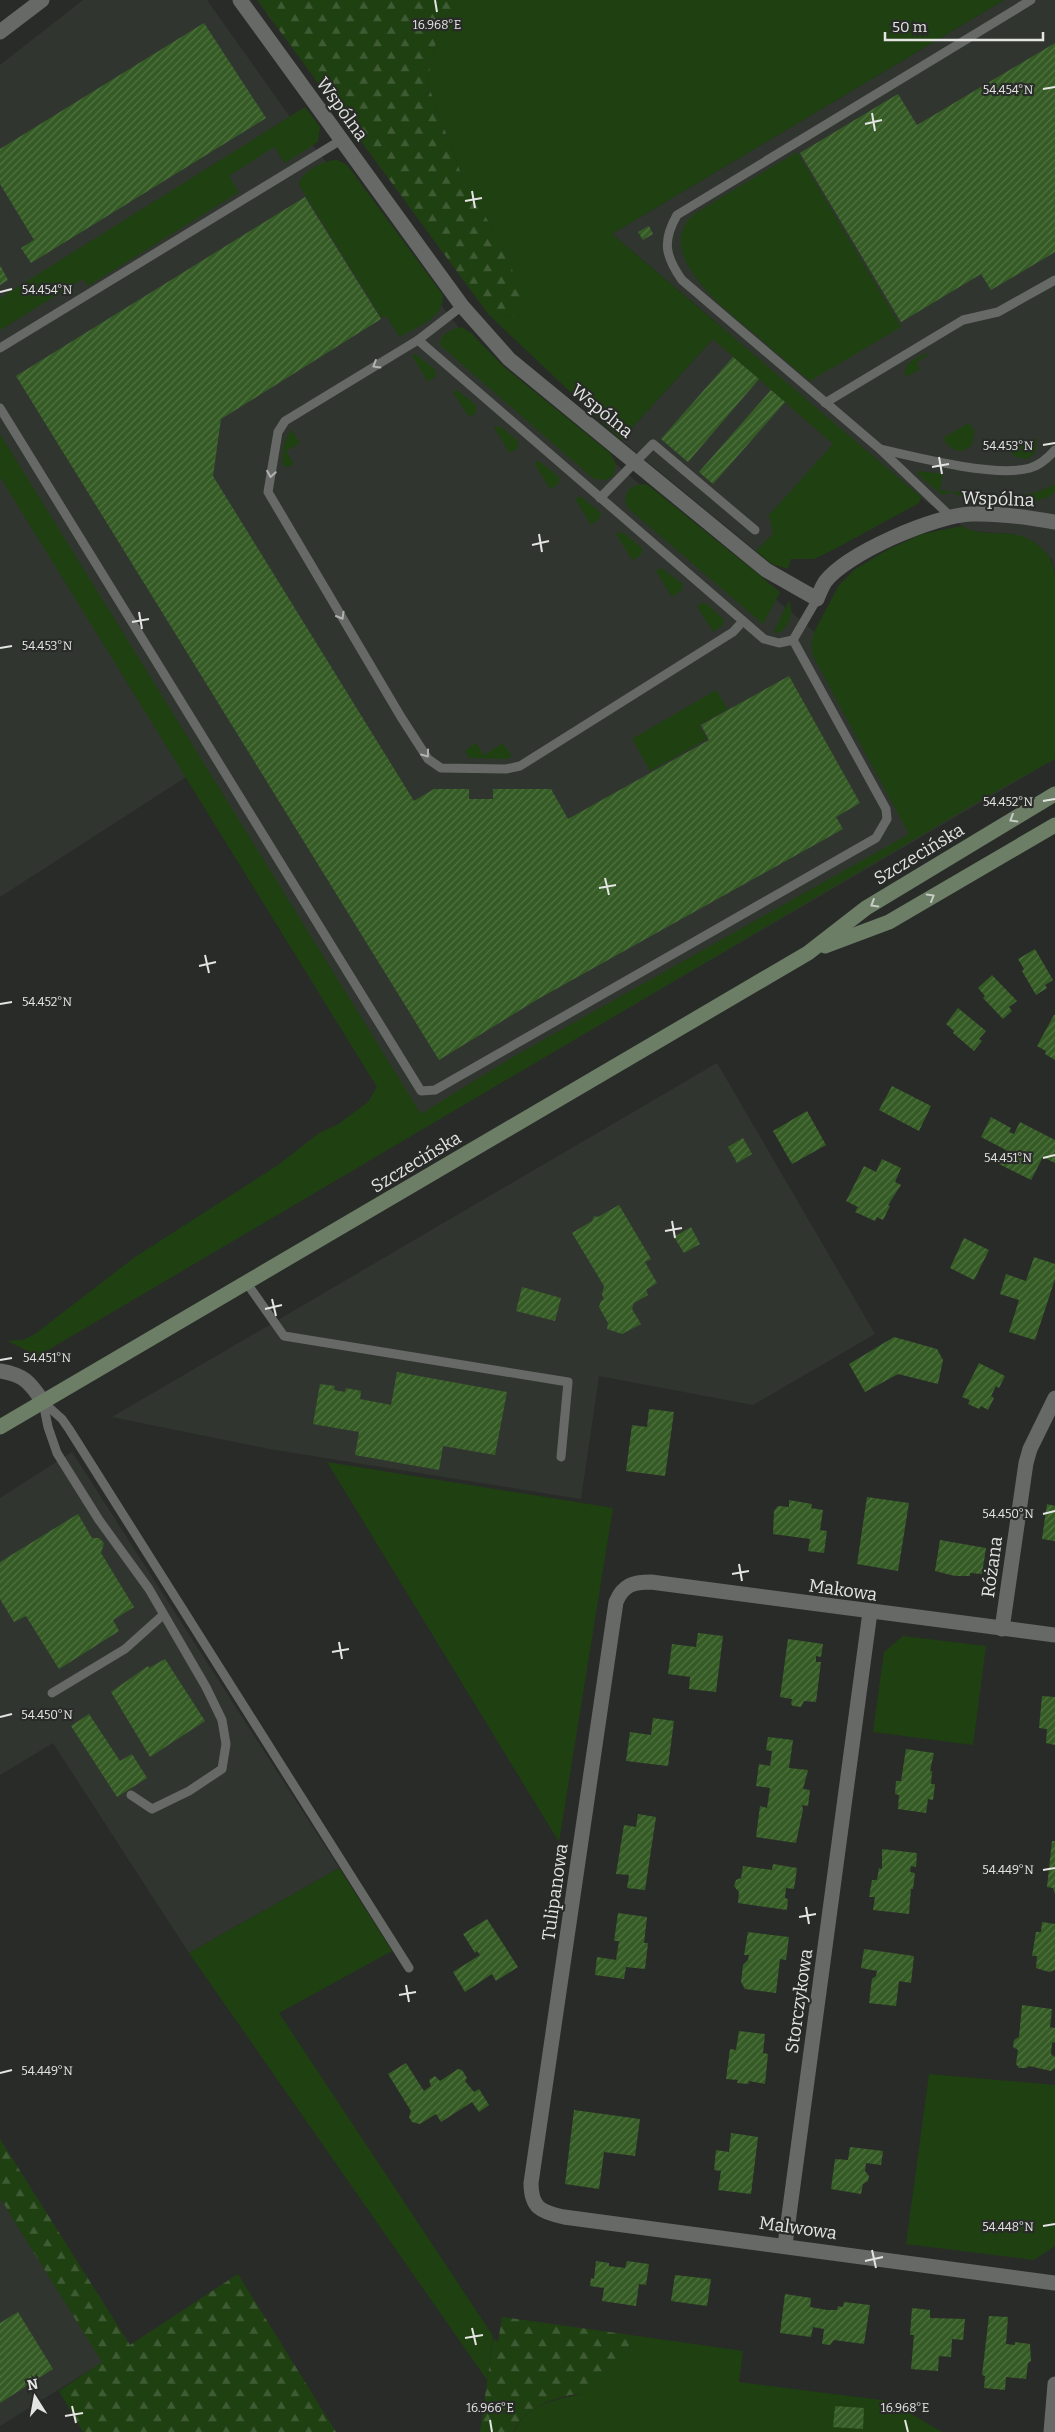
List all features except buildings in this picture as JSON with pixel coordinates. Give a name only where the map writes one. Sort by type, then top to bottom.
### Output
[{"type":"main road","name":"Szczecińska","points":[[0,1428],[808,953],[866,908],[1055,794]]},
{"type":"main road","name":"Szczecińska","points":[[808,953],[889,922],[1055,826]]},
{"type":"street","points":[[0,32],[42,0]]},
{"type":"street","name":"Wspólna","points":[[240,0],[462,306],[509,359],[766,570],[817,599],[825,582],[841,567],[900,534],[950,516],[1004,514],[1055,522]]},
{"type":"street","points":[[0,1371],[16,1374],[31,1383],[43,1402]]},
{"type":"street","name":"Różana","points":[[1002,1629],[1026,1463],[1030,1449],[1055,1398]]},
{"type":"street","name":"Makowa","points":[[627,1585],[638,1582],[651,1582],[1055,1635]]},
{"type":"street","name":"Tulipanowa","points":[[537,2207],[531,2195],[531,2183],[616,1602],[620,1592],[627,1585]]},
{"type":"street","name":"Storczykowa","points":[[785,2245],[870,1612]]},
{"type":"street","name":"Malwowa","points":[[537,2207],[546,2213],[564,2217],[785,2245],[1055,2283]]},
{"type":"street","points":[[1051,2432],[1055,2384]]},
{"type":"lane","points":[[950,516],[880,449],[682,280],[667,254],[667,244],[671,225],[677,215],[1031,0]]},
{"type":"lane","points":[[0,348],[341,140]]},
{"type":"lane","points":[[825,402],[963,320],[998,312],[1055,280]]},
{"type":"lane","points":[[462,306],[418,340],[285,421],[278,432],[268,492],[401,717],[434,764],[441,768],[506,769],[520,766],[733,632],[743,622]]},
{"type":"lane","points":[[418,340],[743,622],[770,642],[786,643],[793,640],[817,599]]},
{"type":"lane","points":[[0,408],[421,1091],[435,1090],[876,838],[887,819],[886,809],[793,640]]},
{"type":"lane","points":[[600,498],[653,444],[755,530]]},
{"type":"lane","points":[[880,449],[943,462],[1009,470],[1021,470],[1039,465],[1055,450]]},
{"type":"lane","points":[[246,1282],[284,1336],[568,1382],[561,1457]]},
{"type":"lane","points":[[43,1402],[48,1427],[57,1453],[98,1520],[149,1589],[206,1687],[222,1720],[226,1744],[222,1769],[189,1791],[152,1809],[131,1795]]},
{"type":"lane","points":[[43,1402],[62,1419],[79,1445],[409,1968]]},
{"type":"lane","points":[[52,1693],[125,1649],[163,1615]]},
{"type":"shaded area","points":[[83,0],[207,0],[290,117],[468,339],[838,652],[1044,765],[408,1137],[186,777],[0,897],[0,65]]},
{"type":"shaded area","points":[[1004,0],[1055,0],[1055,576],[1052,559],[1014,534],[970,531],[926,502],[861,446],[756,551],[621,440],[723,328],[612,234]]},
{"type":"shaded area","points":[[717,1063],[875,1334],[753,1405],[599,1376],[581,1499],[269,1449],[112,1417]]},
{"type":"shaded area","points":[[72,1452],[339,1868],[189,1953],[53,1743],[0,1775],[0,1498]]},
{"type":"shaded area","points":[[0,2198],[103,2362],[0,2426]]},
{"type":"green space","points":[[257,0],[459,0],[441,20],[427,82],[460,171],[507,255],[523,300],[513,317],[489,315]]},
{"type":"green space","points":[[459,0],[1004,0],[612,234],[921,497],[919,503],[814,559],[791,559],[788,569],[772,564],[756,551],[773,534],[769,515],[833,444],[713,339],[621,440],[489,315],[513,317],[507,255],[460,171],[427,82],[441,20]]},
{"type":"green space","points":[[305,107],[320,127],[318,142],[285,163],[274,147],[229,176],[239,192],[88,286],[83,279],[0,330],[0,298]]},
{"type":"green space","points":[[797,152],[901,327],[810,381],[712,297],[687,263],[681,246],[683,229],[694,214]]},
{"type":"green space","points":[[337,160],[347,165],[443,295],[442,303],[435,316],[400,337],[386,316],[382,318],[299,185],[303,176],[314,168],[326,162]]},
{"type":"green space","points":[[462,327],[471,333],[504,367],[610,453],[616,464],[613,476],[606,480],[594,479],[440,345],[444,335]]},
{"type":"green space","points":[[927,353],[928,355],[916,363],[920,369],[906,377],[905,372],[908,365]]},
{"type":"green space","points":[[415,354],[436,370],[436,376],[428,382],[412,356]]},
{"type":"green space","points":[[457,390],[476,405],[476,413],[469,417],[453,392]]},
{"type":"green space","points":[[969,423],[975,431],[972,445],[959,451],[949,446],[943,438]]},
{"type":"green space","points":[[497,426],[501,427],[518,441],[518,448],[510,453],[494,428]]},
{"type":"green space","points":[[292,430],[300,443],[286,451],[294,464],[287,467],[284,466],[282,453],[287,437]]},
{"type":"green space","points":[[0,434],[421,1114],[513,1057],[909,834],[813,656],[811,646],[814,632],[839,585],[854,570],[887,550],[922,534],[962,526],[981,532],[1010,534],[1030,539],[1046,553],[1052,563],[1055,576],[1055,759],[993,793],[38,1356],[7,1341],[23,1340],[35,1334],[135,1257],[278,1165],[319,1133],[337,1125],[368,1102],[377,1087],[0,477]]},
{"type":"green space","points":[[1037,438],[1036,452],[1028,459],[1015,457],[1006,446],[1019,439],[1023,445]]},
{"type":"green space","points":[[539,461],[559,477],[559,483],[550,489],[534,463]]},
{"type":"green space","points":[[918,471],[943,474],[940,490],[1013,496],[1041,490],[1055,484],[1055,492],[1047,498],[1034,501],[960,496],[951,492],[943,495],[917,474]]},
{"type":"green space","points":[[642,484],[648,485],[780,592],[763,624],[629,509],[625,500],[627,492],[633,487]]},
{"type":"green space","points":[[580,496],[601,513],[599,519],[591,525],[575,499]]},
{"type":"green space","points":[[619,532],[625,534],[643,549],[640,556],[632,560],[616,534]]},
{"type":"green space","points":[[661,568],[683,584],[682,590],[672,597],[656,571]]},
{"type":"green space","points":[[789,601],[791,614],[787,625],[781,632],[773,633]]},
{"type":"green space","points":[[702,603],[707,604],[724,620],[723,625],[713,632],[697,606]]},
{"type":"green space","points":[[716,690],[728,709],[699,725],[707,739],[650,771],[632,739]]},
{"type":"green space","points":[[476,743],[484,755],[503,743],[512,757],[505,759],[469,758],[465,751]]},
{"type":"green space","points":[[327,1462],[613,1508],[559,1842]]},
{"type":"green space","points":[[903,1636],[986,1646],[973,1745],[873,1732],[884,1652]]},
{"type":"green space","points":[[339,1868],[392,1951],[279,2013],[493,2336],[487,2380],[189,1953]]},
{"type":"green space","points":[[929,2074],[1055,2085],[1055,2246],[1034,2260],[906,2244]]},
{"type":"green space","points":[[0,2139],[130,2345],[238,2274],[336,2432],[83,2432],[59,2391],[102,2362],[0,2198]]},
{"type":"green space","points":[[502,2317],[631,2335],[628,2350],[625,2359],[617,2370],[608,2380],[593,2391],[561,2397],[544,2403],[523,2417],[513,2432],[480,2432],[493,2339],[498,2342]]},
{"type":"green space","points":[[631,2335],[743,2351],[739,2382],[889,2401],[942,2432],[514,2432],[527,2414],[536,2408],[546,2403],[589,2392],[605,2382],[625,2359]]}]
